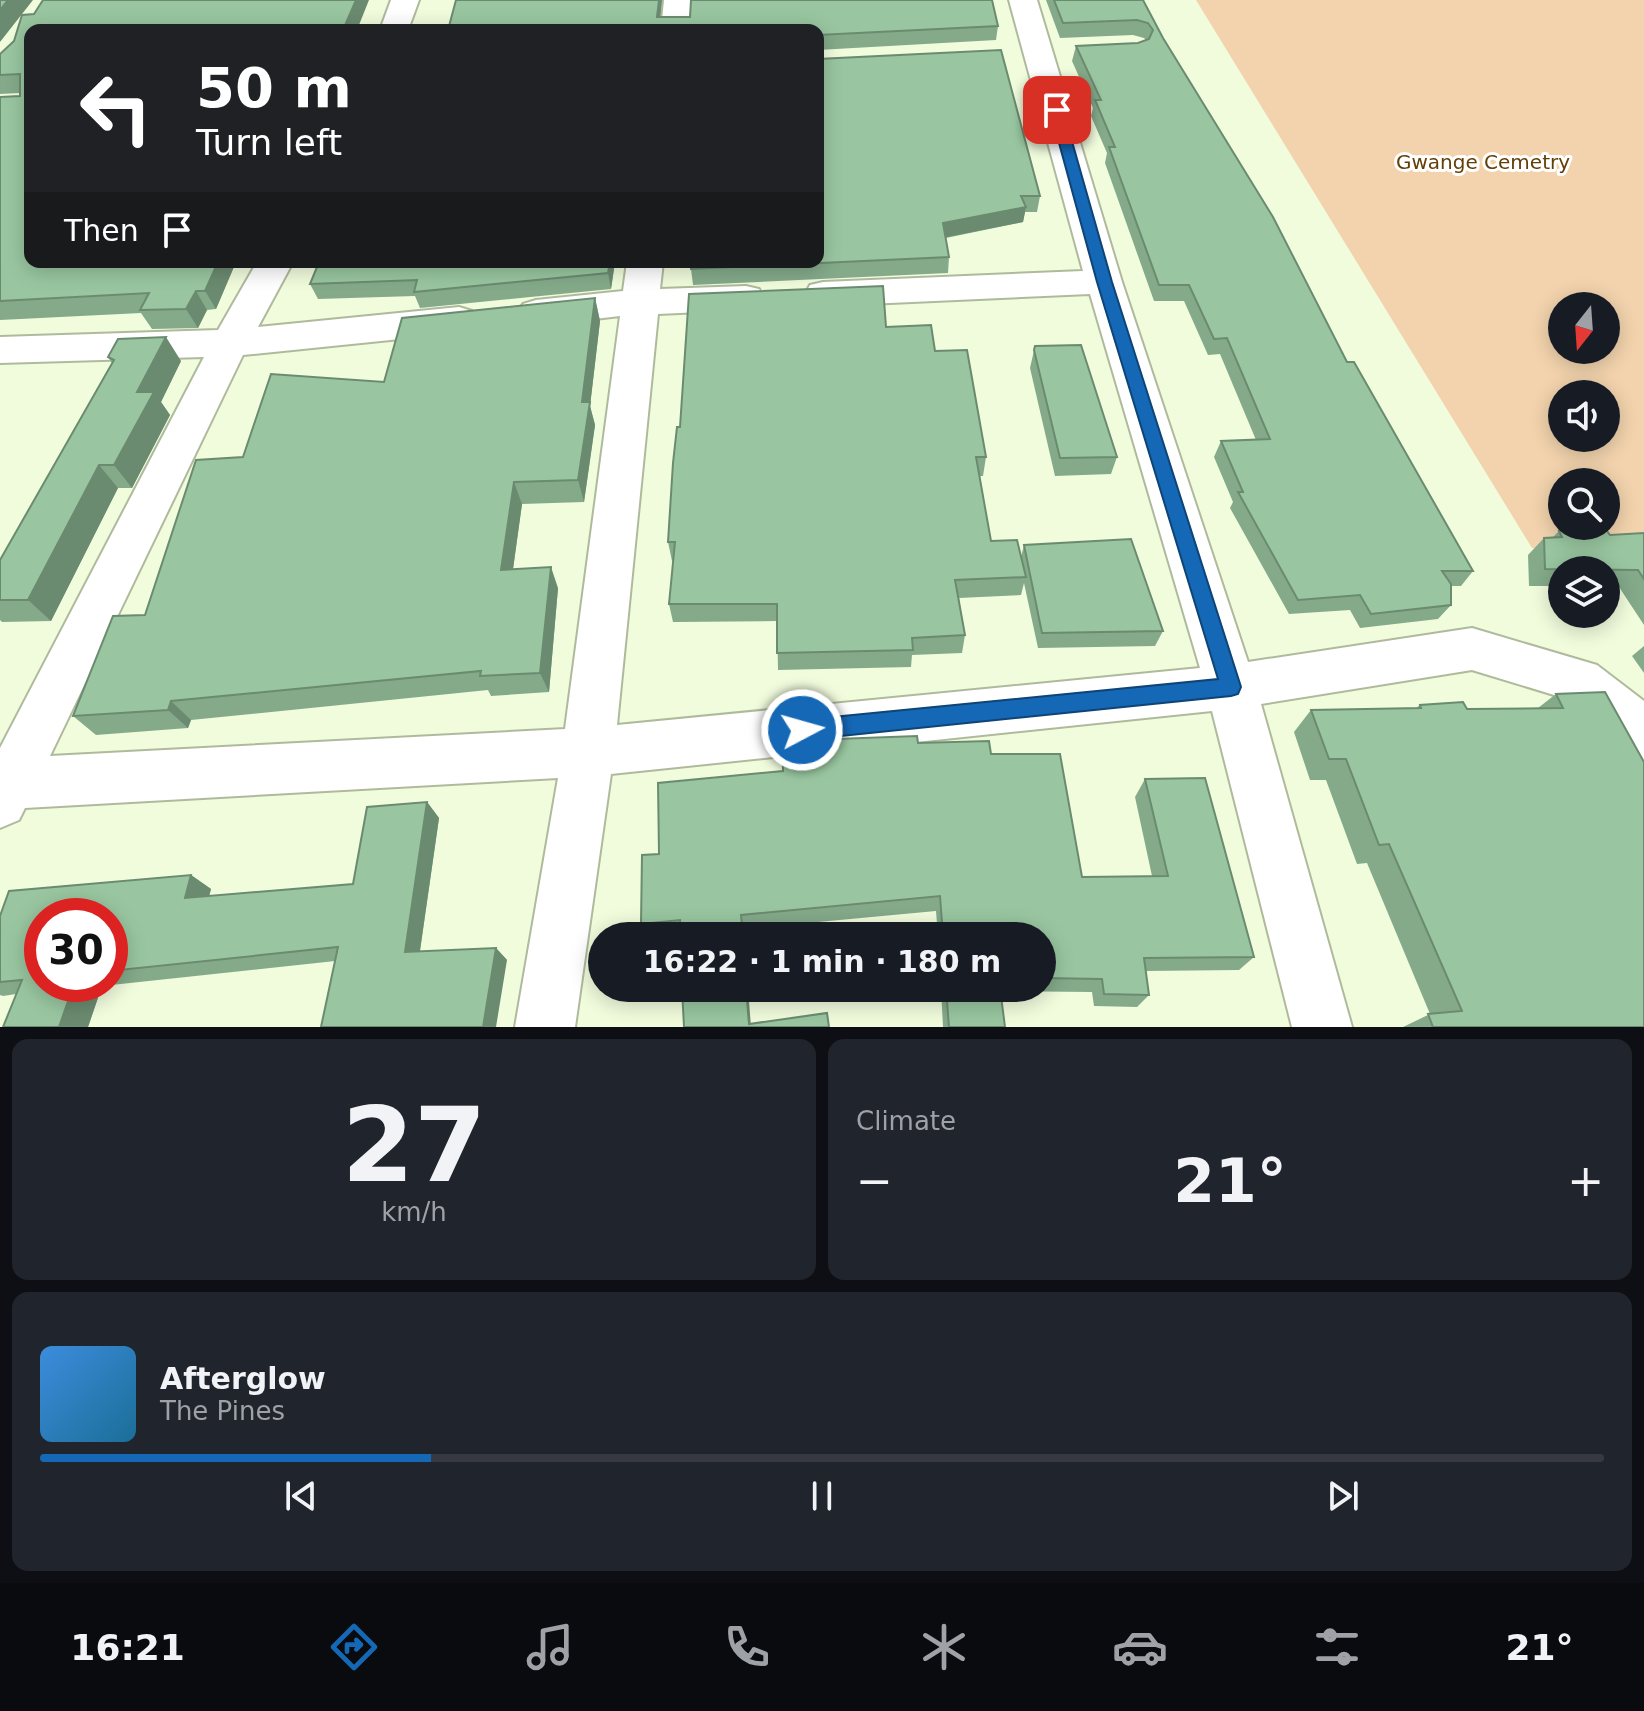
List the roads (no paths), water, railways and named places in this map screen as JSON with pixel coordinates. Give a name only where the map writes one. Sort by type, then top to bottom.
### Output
[{"type":"street","points":[[396,24],[405,0]]},
{"type":"street","points":[[676,24],[678,0]]},
{"type":"street","points":[[1023,0],[1104,282],[1231,687],[1322,1027]]},
{"type":"street","points":[[3,790],[230,343],[272,268]]},
{"type":"street","points":[[0,350],[230,343],[642,282],[786,296],[1104,282]]},
{"type":"street","points":[[545,1027],[588,752],[642,282]]},
{"type":"street","points":[[3,790],[588,752],[1231,687],[1472,649],[1579,681],[1631,721],[1644,740]]},
{"type":"park label","name":"Gwange Cemetry","points":[[1483,162]]}]
